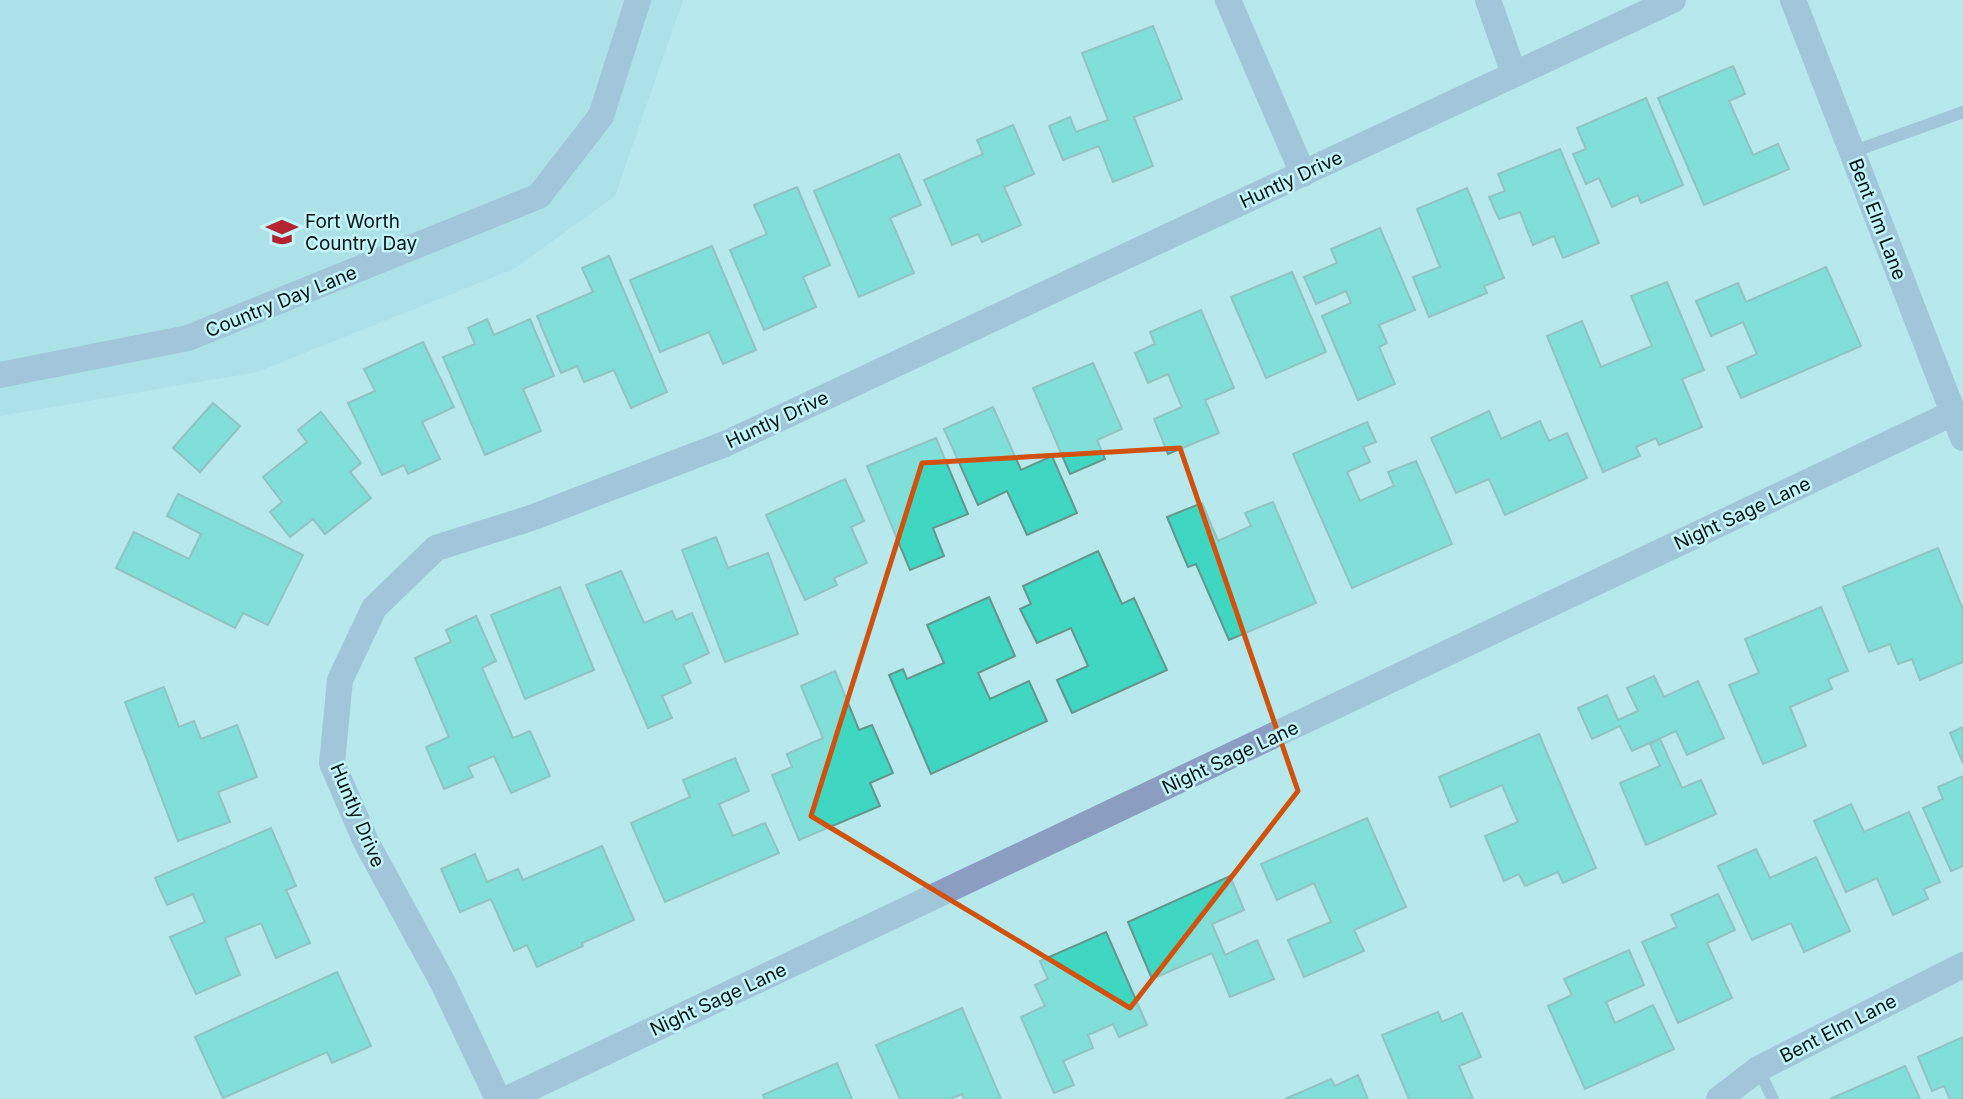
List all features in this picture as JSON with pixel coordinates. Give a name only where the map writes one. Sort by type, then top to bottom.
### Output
[{"type":"street","name":"Country Day Lane","points":[[0,375],[188,338],[539,196],[601,116],[638,0]]},
{"type":"street","points":[[1228,0],[1303,174]]},
{"type":"street","points":[[1488,0],[1514,74]]},
{"type":"street","name":"Huntly Drive","points":[[498,1099],[443,982],[366,842],[332,763],[340,680],[373,608],[436,548],[531,518],[725,444],[1673,0]]},
{"type":"street","name":"Bent Elm Lane","points":[[1793,0],[1963,438]]},
{"type":"street","name":"Night Sage Lane","points":[[507,1099],[1953,413]]},
{"type":"street","name":"Bent Elm Lane","points":[[1719,1099],[1758,1069],[1963,965]]},
{"type":"lane","points":[[1852,152],[1963,112]]},
{"type":"lane","points":[[1758,1069],[1773,1099]]},
{"type":"highlighted area","points":[[1180,448],[1298,791],[1130,1008],[811,816],[922,463]]},
{"type":"shaded area","name":"Fort Worth Country Day","points":[[0,0],[683,0],[615,196],[514,269],[257,372],[0,416]]},
{"type":"building","points":[[1153,26],[1182,99],[1134,117],[1153,166],[1113,182],[1099,146],[1063,160],[1049,126],[1070,117],[1076,132],[1108,120],[1082,53]]},
{"type":"building","points":[[1733,66],[1745,94],[1729,101],[1753,155],[1778,144],[1789,169],[1704,205],[1658,98]]},
{"type":"building","points":[[1646,98],[1683,185],[1641,203],[1638,195],[1612,207],[1599,178],[1586,184],[1573,154],[1586,149],[1577,128]]},
{"type":"building","points":[[1013,125],[1034,174],[1004,187],[1021,225],[982,242],[978,234],[952,245],[924,180],[983,154],[977,140]]},
{"type":"building","points":[[1560,149],[1599,243],[1563,258],[1554,236],[1533,245],[1520,212],[1499,219],[1489,197],[1505,191],[1498,174]]},
{"type":"building","points":[[899,154],[921,205],[890,218],[914,273],[859,297],[814,191]]},
{"type":"building","points":[[797,187],[830,265],[803,277],[816,307],[764,330],[730,250],[767,234],[754,205]]},
{"type":"building","points":[[1467,188],[1504,278],[1484,286],[1487,293],[1429,317],[1413,277],[1440,267],[1417,209]]},
{"type":"building","points":[[1380,228],[1415,310],[1379,325],[1387,343],[1379,347],[1395,384],[1358,400],[1322,316],[1351,303],[1346,291],[1316,304],[1304,277],[1337,263],[1331,249]]},
{"type":"building","points":[[712,246],[756,350],[723,364],[709,332],[660,352],[630,280]]},
{"type":"building","points":[[609,256],[667,392],[631,408],[614,370],[584,382],[577,366],[561,373],[537,316],[593,292],[582,268]]},
{"type":"building","points":[[1826,267],[1861,346],[1741,398],[1727,367],[1757,354],[1743,322],[1711,336],[1696,301],[1738,283],[1746,302]]},
{"type":"building","points":[[1292,272],[1326,352],[1266,378],[1231,297]]},
{"type":"building","points":[[1667,282],[1704,370],[1682,379],[1702,427],[1659,445],[1656,438],[1636,447],[1640,456],[1603,472],[1547,336],[1582,321],[1601,367],[1652,346],[1631,296]]},
{"type":"building","points":[[1201,310],[1234,388],[1205,400],[1219,433],[1168,454],[1154,419],[1182,407],[1168,374],[1148,383],[1135,353],[1155,344],[1150,332]]},
{"type":"building","points":[[487,319],[494,335],[530,319],[554,376],[523,389],[541,431],[485,455],[443,357],[475,344],[468,328]]},
{"type":"building","points":[[423,342],[454,407],[422,422],[440,459],[408,474],[404,465],[382,475],[348,403],[375,391],[364,369]]},
{"type":"building","points":[[1093,363],[1122,429],[1097,440],[1105,459],[1070,474],[1033,388]]},
{"type":"building","points":[[213,403],[240,426],[200,472],[173,448]]},
{"type":"building","points":[[993,407],[1021,470],[1052,456],[1077,513],[1027,535],[1007,491],[978,505],[944,429]]},
{"type":"building","points":[[1489,411],[1501,439],[1540,421],[1549,441],[1567,433],[1587,478],[1505,515],[1489,479],[1456,493],[1431,438]]},
{"type":"building","points":[[321,412],[361,463],[350,472],[371,498],[325,534],[313,519],[290,537],[270,512],[282,502],[263,477],[307,442],[298,430]]},
{"type":"building","points":[[1367,422],[1376,442],[1363,447],[1370,462],[1347,472],[1360,501],[1394,486],[1388,472],[1416,461],[1452,544],[1352,588],[1293,454]]},
{"type":"building","points":[[936,438],[968,514],[933,528],[944,556],[910,570],[867,466]]},
{"type":"building","points":[[845,479],[864,521],[851,527],[867,563],[834,578],[837,585],[805,600],[766,515]]},
{"type":"building","points":[[178,494],[303,555],[268,625],[243,613],[235,628],[116,568],[134,532],[189,559],[201,534],[167,516]]},
{"type":"building","points":[[1273,502],[1316,603],[1229,640],[1196,564],[1188,567],[1167,517],[1202,503],[1218,541],[1251,526],[1245,513]]},
{"type":"building","points":[[716,537],[728,568],[768,553],[798,634],[725,662],[682,550]]},
{"type":"building","points":[[1938,548],[1963,610],[1963,662],[1920,680],[1912,659],[1898,664],[1890,644],[1869,652],[1843,587]]},
{"type":"building","points":[[1098,551],[1122,604],[1134,598],[1167,670],[1072,713],[1057,680],[1088,666],[1071,628],[1037,643],[1020,609],[1031,604],[1023,586]]},
{"type":"building","points":[[621,571],[644,623],[672,611],[676,620],[692,613],[709,653],[683,665],[691,683],[662,696],[672,718],[648,728],[586,585]]},
{"type":"building","points":[[560,587],[594,670],[525,699],[491,615]]},
{"type":"building","points":[[989,597],[1015,656],[978,673],[990,699],[1029,681],[1047,721],[931,774],[889,675],[903,669],[907,679],[944,663],[927,625]]},
{"type":"building","points":[[1821,607],[1848,671],[1828,679],[1832,689],[1790,707],[1806,746],[1763,764],[1729,685],[1759,673],[1745,639]]},
{"type":"building","points":[[476,616],[496,661],[482,668],[513,738],[530,731],[550,776],[511,793],[494,756],[468,767],[473,777],[444,789],[426,747],[449,737],[415,658],[451,642],[446,630]]},
{"type":"building","points":[[835,671],[859,730],[872,725],[893,773],[870,783],[880,806],[799,840],[772,775],[792,767],[787,754],[823,738],[801,686]]},
{"type":"building","points":[[1654,676],[1664,697],[1698,681],[1724,738],[1687,755],[1676,731],[1632,751],[1620,726],[1592,739],[1578,708],[1607,695],[1618,720],[1638,711],[1627,688]]},
{"type":"building","points":[[164,687],[179,727],[194,721],[201,739],[237,725],[257,777],[218,792],[230,822],[178,841],[125,702]]},
{"type":"building","points":[[1963,727],[1963,763],[1950,733]]},
{"type":"building","points":[[1539,734],[1596,868],[1563,883],[1558,872],[1525,886],[1519,874],[1504,881],[1485,836],[1518,822],[1502,785],[1451,807],[1439,777]]},
{"type":"building","points":[[1660,739],[1682,788],[1701,780],[1716,814],[1646,845],[1620,783],[1660,766],[1650,744]]},
{"type":"building","points":[[735,758],[749,791],[719,804],[733,836],[765,823],[779,853],[665,902],[631,823],[690,797],[683,780]]},
{"type":"building","points":[[1963,776],[1963,866],[1951,871],[1923,808],[1943,799],[1938,787]]},
{"type":"building","points":[[1851,804],[1864,832],[1909,812],[1940,882],[1924,889],[1928,899],[1893,915],[1877,878],[1846,892],[1814,821]]},
{"type":"building","points":[[1367,818],[1406,907],[1354,930],[1364,951],[1304,977],[1288,940],[1331,922],[1314,883],[1277,900],[1261,864]]},
{"type":"building","points":[[271,828],[296,886],[286,890],[310,943],[276,958],[261,923],[225,938],[240,975],[196,994],[170,937],[205,922],[193,894],[167,905],[155,878]]},
{"type":"building","points":[[602,846],[634,920],[537,967],[527,945],[514,951],[491,899],[460,912],[441,869],[475,854],[487,882],[518,869],[523,880]]},
{"type":"building","points":[[1756,849],[1770,878],[1816,857],[1850,931],[1804,952],[1791,923],[1752,940],[1718,866]]},
{"type":"building","points":[[1230,876],[1244,910],[1212,924],[1225,955],[1257,940],[1274,979],[1230,997],[1212,953],[1152,979],[1128,922]]},
{"type":"building","points":[[1718,894],[1735,930],[1707,943],[1732,998],[1678,1023],[1642,942],[1677,927],[1671,915]]},
{"type":"building","points":[[1106,932],[1147,1025],[1119,1037],[1113,1024],[1088,1035],[1093,1048],[1063,1061],[1074,1085],[1054,1093],[1021,1017],[1045,1006],[1035,985],[1048,979],[1040,961]]},
{"type":"building","points":[[1629,950],[1644,985],[1606,1002],[1615,1023],[1653,1005],[1674,1049],[1585,1089],[1548,1006],[1572,995],[1564,979]]},
{"type":"building","points":[[337,972],[371,1046],[332,1063],[327,1052],[223,1098],[195,1037]]},
{"type":"building","points":[[962,1008],[1001,1099],[964,1099],[962,1094],[950,1099],[900,1099],[876,1045]]},
{"type":"building","points":[[1438,1012],[1442,1022],[1462,1013],[1481,1057],[1459,1066],[1473,1099],[1409,1099],[1382,1035]]},
{"type":"building","points":[[1963,1037],[1963,1099],[1950,1099],[1944,1086],[1932,1091],[1918,1057]]},
{"type":"building","points":[[837,1063],[852,1099],[765,1099],[763,1095]]},
{"type":"building","points":[[1905,1066],[1920,1099],[1830,1099]]},
{"type":"building","points":[[1358,1075],[1368,1099],[1285,1099],[1331,1079],[1335,1086]]},
{"type":"place","name":"Fort Worth Country Day","points":[[282,232]]}]
